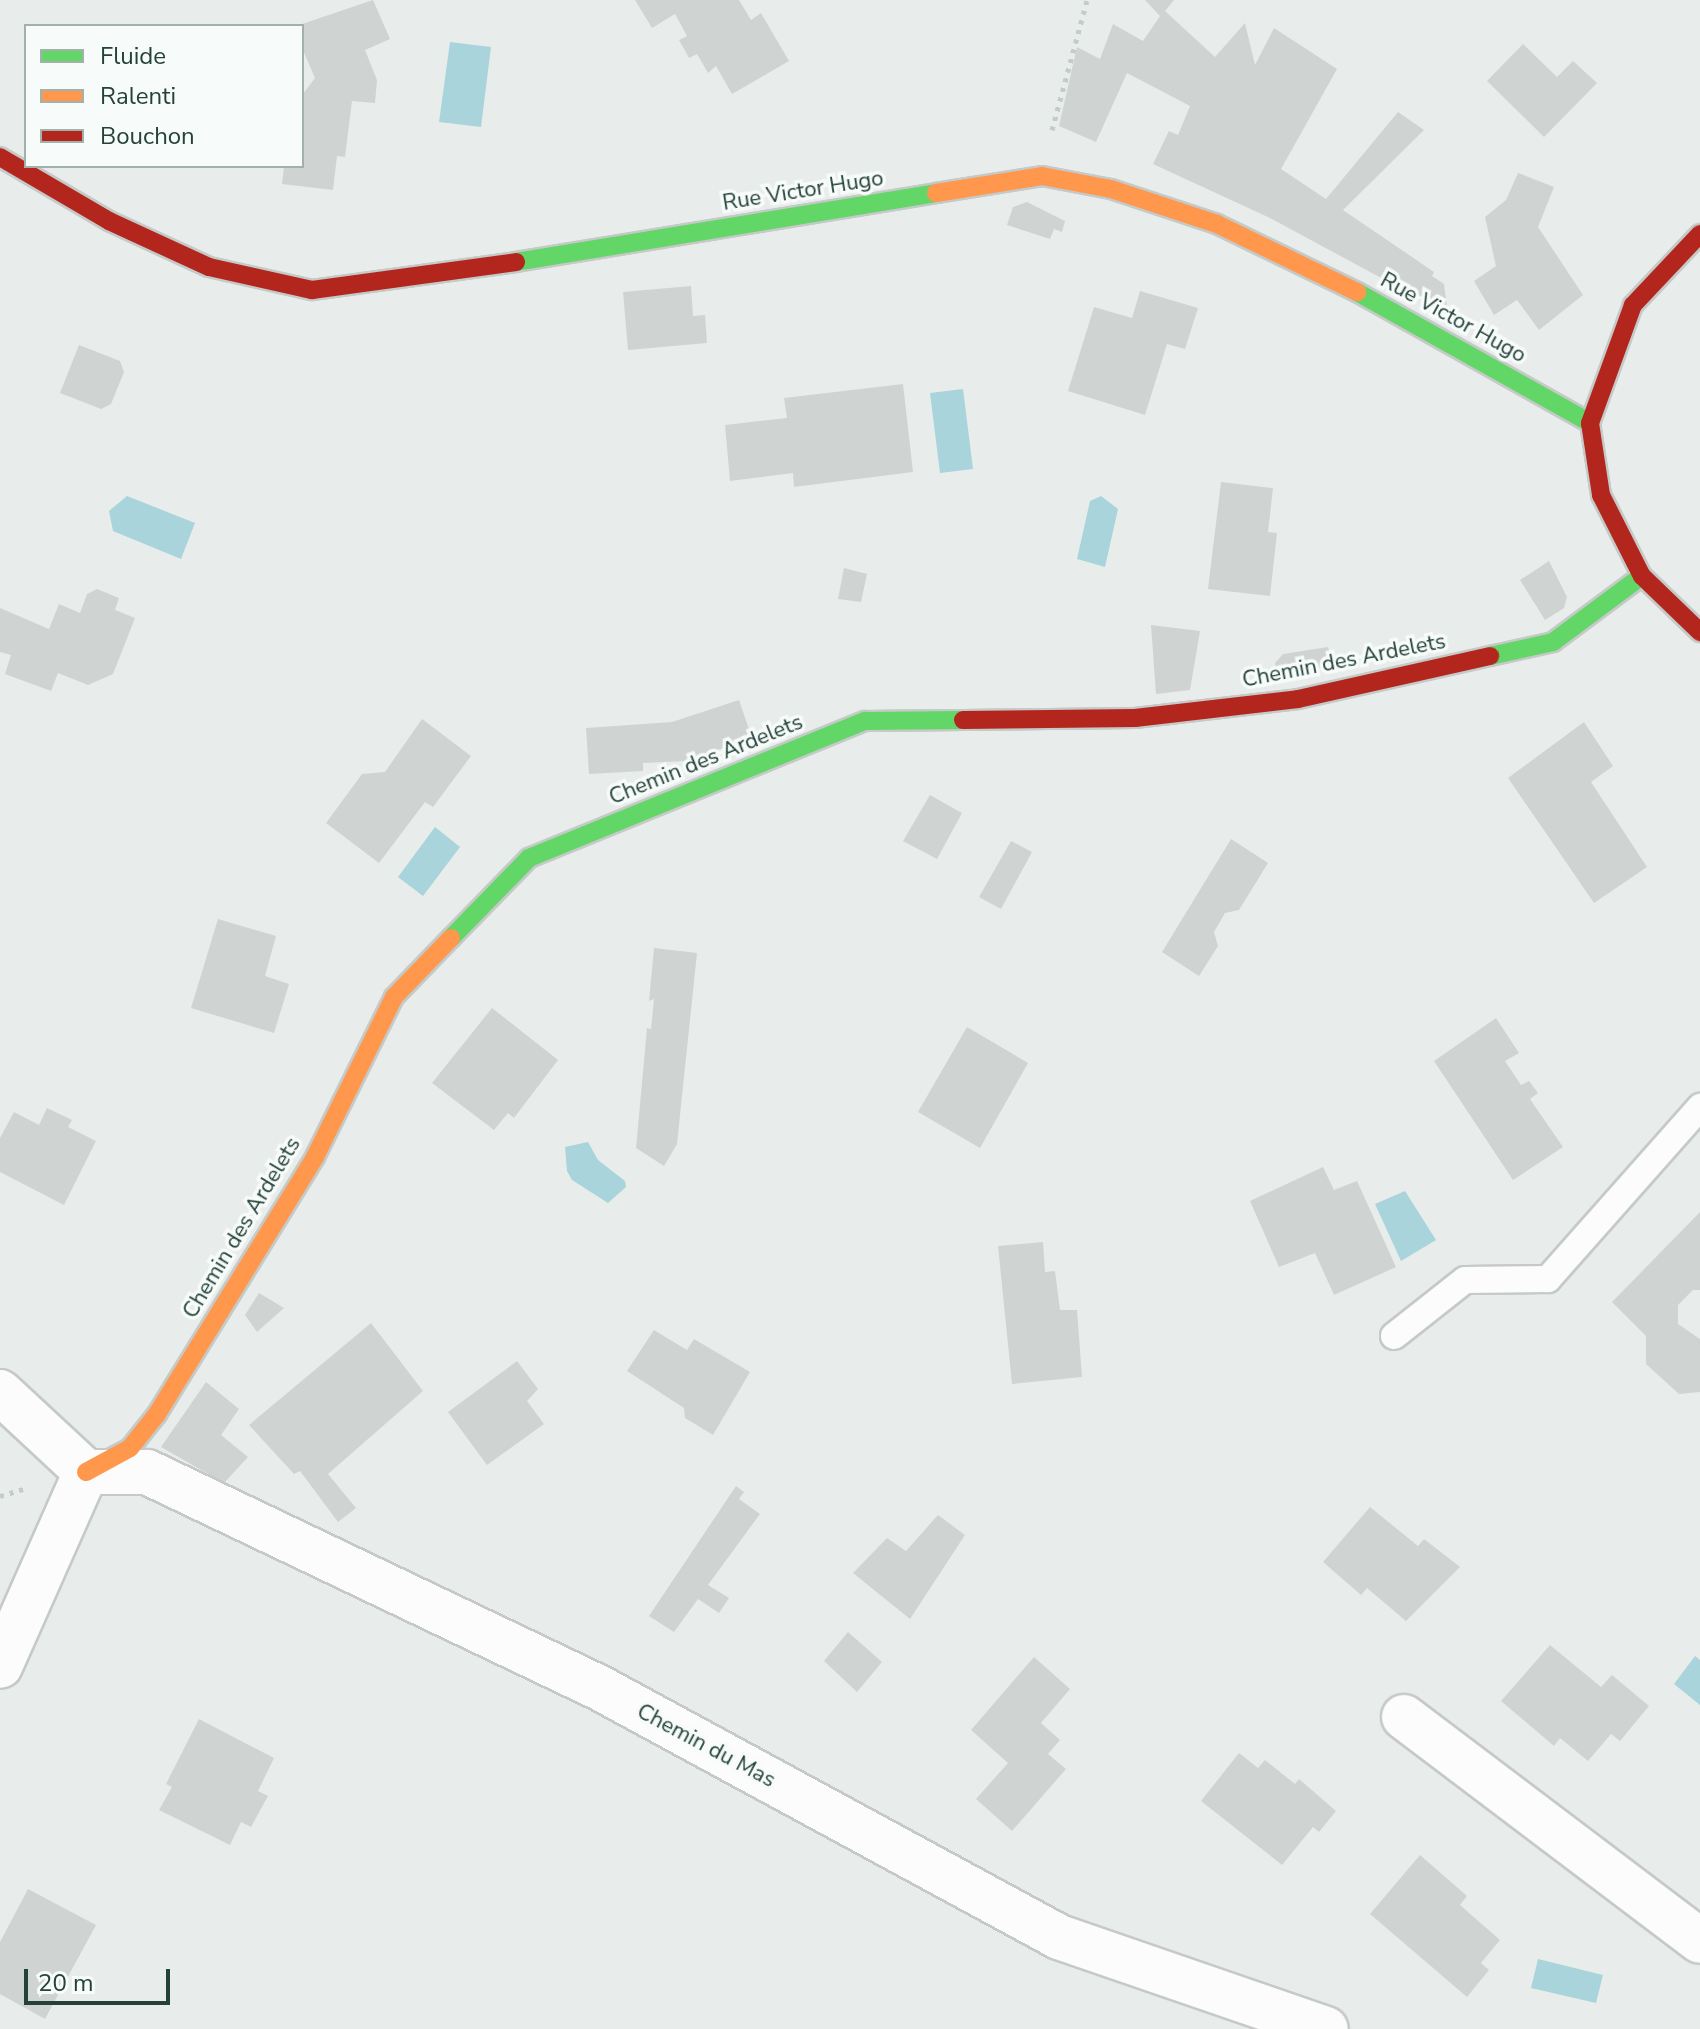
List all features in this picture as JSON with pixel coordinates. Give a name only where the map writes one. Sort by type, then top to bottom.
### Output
[{"type":"street","name":"Rue Victor Hugo","points":[[0,157],[109,221],[209,267],[312,290],[518,262],[1042,176],[1111,189],[1217,224],[1399,312],[1590,423]]},
{"type":"street","points":[[1700,234],[1633,305],[1590,423],[1601,495],[1642,576],[1700,632]]},
{"type":"street","name":"Chemin des Ardelets","points":[[86,1472],[130,1448],[157,1414],[315,1157],[394,997],[529,858],[865,721],[1135,718],[1298,699],[1553,642],[1642,576]]},
{"type":"street","points":[[0,1392],[86,1472],[0,1666]]},
{"type":"street","name":"Chemin du Mas","points":[[86,1472],[147,1472],[570,1673],[1059,1937],[1326,2029]]},
{"type":"street","points":[[1404,1717],[1700,1941]]},
{"type":"lane","points":[[1394,1336],[1465,1280],[1548,1279],[1700,1107]]},
{"type":"path","points":[[1042,176],[1087,0]]},
{"type":"water","points":[[450,42],[491,47],[481,127],[439,122]]},
{"type":"water","points":[[963,389],[973,469],[940,473],[930,393]]},
{"type":"water","points":[[127,496],[195,523],[181,559],[113,531],[109,511]]},
{"type":"water","points":[[1101,496],[1118,509],[1105,567],[1077,559],[1090,501]]},
{"type":"water","points":[[435,827],[460,847],[423,896],[398,877]]},
{"type":"water","points":[[588,1142],[598,1160],[625,1181],[626,1187],[608,1203],[572,1180],[567,1171],[565,1147]]},
{"type":"water","points":[[1405,1191],[1436,1240],[1401,1261],[1375,1204]]},
{"type":"water","points":[[1695,1656],[1700,1660],[1700,1705],[1674,1684]]},
{"type":"water","points":[[1538,1959],[1603,1975],[1596,2003],[1531,1988]]},
{"type":"building","points":[[373,0],[390,39],[365,50],[377,80],[375,103],[352,101],[345,157],[337,156],[333,190],[282,184],[284,168],[304,168],[304,92],[315,78],[304,53],[302,24]]},
{"type":"building","points":[[635,0],[739,0],[751,20],[761,13],[789,61],[732,94],[716,66],[708,73],[697,54],[689,58],[679,40],[687,36],[675,14],[652,28]]},
{"type":"building","points":[[1145,0],[1174,0],[1165,11],[1215,57],[1245,23],[1255,65],[1274,28],[1337,69],[1281,169],[1326,199],[1398,112],[1424,130],[1343,210],[1434,272],[1432,276],[1444,284],[1448,314],[1270,218],[1153,164],[1169,131],[1178,135],[1190,106],[1127,73],[1096,142],[1059,126],[1077,47],[1100,59],[1113,24],[1143,41],[1160,16]]},
{"type":"building","points":[[1523,44],[1557,77],[1573,61],[1597,83],[1544,137],[1487,81]]},
{"type":"building","points":[[1518,173],[1554,187],[1538,227],[1583,295],[1539,330],[1517,300],[1494,315],[1474,281],[1496,266],[1485,217],[1506,200]]},
{"type":"building","points":[[1027,202],[1065,221],[1062,232],[1054,229],[1050,239],[1007,225],[1013,207]]},
{"type":"building","points":[[691,286],[693,316],[705,315],[707,343],[628,350],[623,292]]},
{"type":"building","points":[[1140,291],[1198,308],[1185,349],[1167,344],[1145,415],[1068,391],[1094,307],[1132,318]]},
{"type":"building","points":[[79,345],[120,361],[124,372],[111,404],[101,409],[60,393]]},
{"type":"building","points":[[903,384],[913,472],[794,487],[793,473],[730,481],[725,425],[787,418],[784,398]]},
{"type":"building","points":[[1221,482],[1273,488],[1268,532],[1277,533],[1270,596],[1208,589]]},
{"type":"building","points":[[1549,561],[1567,597],[1564,608],[1545,620],[1520,580]]},
{"type":"building","points":[[844,568],[867,574],[861,602],[838,599]]},
{"type":"building","points":[[97,589],[119,598],[115,610],[135,618],[113,674],[88,685],[58,673],[51,691],[5,674],[11,655],[0,652],[0,608],[49,629],[59,604],[80,613],[87,594]]},
{"type":"building","points":[[1151,625],[1200,631],[1190,690],[1156,694]]},
{"type":"building","points":[[1328,647],[1333,665],[1278,677],[1275,663],[1283,654]]},
{"type":"building","points":[[739,700],[752,738],[686,761],[643,763],[643,771],[589,774],[586,728],[672,722]]},
{"type":"building","points":[[422,719],[471,756],[433,807],[425,802],[379,863],[326,823],[362,774],[385,772]]},
{"type":"building","points":[[1584,722],[1613,766],[1591,782],[1647,867],[1594,903],[1508,778]]},
{"type":"building","points":[[930,795],[962,813],[937,859],[903,841]]},
{"type":"building","points":[[1231,839],[1268,863],[1239,910],[1225,913],[1214,932],[1218,946],[1199,976],[1162,952]]},
{"type":"building","points":[[1011,841],[1032,852],[1001,909],[979,897]]},
{"type":"building","points":[[218,919],[276,936],[265,976],[289,984],[274,1033],[191,1008]]},
{"type":"building","points":[[654,948],[697,953],[677,1144],[664,1166],[636,1148],[647,1028],[651,1029],[654,999],[649,1001]]},
{"type":"building","points":[[492,1008],[558,1060],[514,1118],[508,1113],[494,1130],[432,1083]]},
{"type":"building","points":[[1496,1018],[1519,1053],[1505,1061],[1521,1085],[1529,1081],[1538,1093],[1530,1099],[1563,1147],[1513,1180],[1434,1061]]},
{"type":"building","points":[[967,1027],[1028,1063],[980,1148],[918,1112]]},
{"type":"building","points":[[47,1108],[72,1120],[68,1127],[96,1141],[64,1205],[0,1172],[0,1138],[14,1112],[39,1125]]},
{"type":"building","points":[[1323,1167],[1334,1190],[1357,1181],[1396,1267],[1334,1295],[1315,1253],[1279,1267],[1250,1201]]},
{"type":"building","points":[[1700,1212],[1700,1290],[1693,1290],[1678,1305],[1678,1324],[1700,1339],[1700,1392],[1679,1394],[1646,1364],[1646,1336],[1612,1302]]},
{"type":"building","points":[[1043,1242],[1045,1272],[1055,1271],[1060,1310],[1077,1310],[1082,1377],[1012,1384],[998,1246]]},
{"type":"building","points":[[259,1293],[284,1308],[257,1332],[245,1315]]},
{"type":"building","points":[[371,1323],[423,1391],[328,1474],[356,1508],[338,1522],[300,1471],[294,1474],[249,1425]]},
{"type":"building","points":[[654,1330],[687,1350],[694,1339],[750,1372],[713,1435],[685,1418],[684,1408],[627,1371]]},
{"type":"building","points":[[517,1361],[538,1389],[527,1401],[544,1424],[487,1465],[448,1412]]},
{"type":"building","points":[[206,1382],[239,1409],[221,1435],[248,1457],[224,1483],[161,1447]]},
{"type":"building","points":[[736,1486],[744,1492],[739,1499],[760,1514],[708,1585],[729,1598],[719,1613],[698,1599],[674,1632],[649,1616]]},
{"type":"building","points":[[1370,1507],[1418,1546],[1424,1539],[1460,1567],[1406,1621],[1367,1588],[1361,1595],[1323,1562]]},
{"type":"building","points":[[938,1515],[965,1535],[910,1619],[853,1573],[887,1538],[906,1551]]},
{"type":"building","points":[[848,1632],[882,1662],[857,1692],[824,1661]]},
{"type":"building","points":[[1550,1645],[1601,1687],[1612,1675],[1649,1706],[1620,1741],[1611,1734],[1588,1761],[1560,1738],[1554,1746],[1501,1701]]},
{"type":"building","points":[[1034,1657],[1070,1689],[1041,1723],[1060,1740],[1048,1754],[1066,1769],[1012,1831],[976,1799],[1008,1763],[971,1730]]},
{"type":"building","points":[[199,1719],[274,1758],[258,1791],[268,1796],[251,1827],[241,1822],[230,1845],[159,1810],[172,1787],[166,1784]]},
{"type":"building","points":[[1239,1753],[1258,1768],[1265,1760],[1295,1784],[1299,1779],[1336,1811],[1319,1832],[1313,1827],[1282,1865],[1201,1801]]},
{"type":"building","points":[[1420,1855],[1467,1896],[1460,1905],[1500,1940],[1481,1963],[1489,1970],[1467,1997],[1370,1914]]},
{"type":"building","points":[[28,1889],[96,1925],[45,2019],[0,1994],[0,1942]]},
{"type":"traffic: fast","points":[[516,262],[936,193]]},
{"type":"traffic: fast","points":[[1357,292],[1590,423]]},
{"type":"traffic: fast","points":[[1490,656],[1553,642],[1642,576]]},
{"type":"traffic: fast","points":[[451,938],[529,858],[865,721],[963,720]]},
{"type":"traffic: slow","points":[[936,193],[1042,176],[1111,189],[1217,224],[1357,292]]},
{"type":"traffic: slow","points":[[86,1472],[130,1448],[157,1414],[315,1157],[394,997],[451,938]]},
{"type":"traffic: jam","points":[[0,157],[109,221],[209,267],[312,290],[516,262]]},
{"type":"traffic: jam","points":[[1700,234],[1633,305],[1590,423],[1601,495],[1642,576],[1700,632]]},
{"type":"traffic: jam","points":[[963,720],[1135,718],[1298,699],[1490,656]]}]
